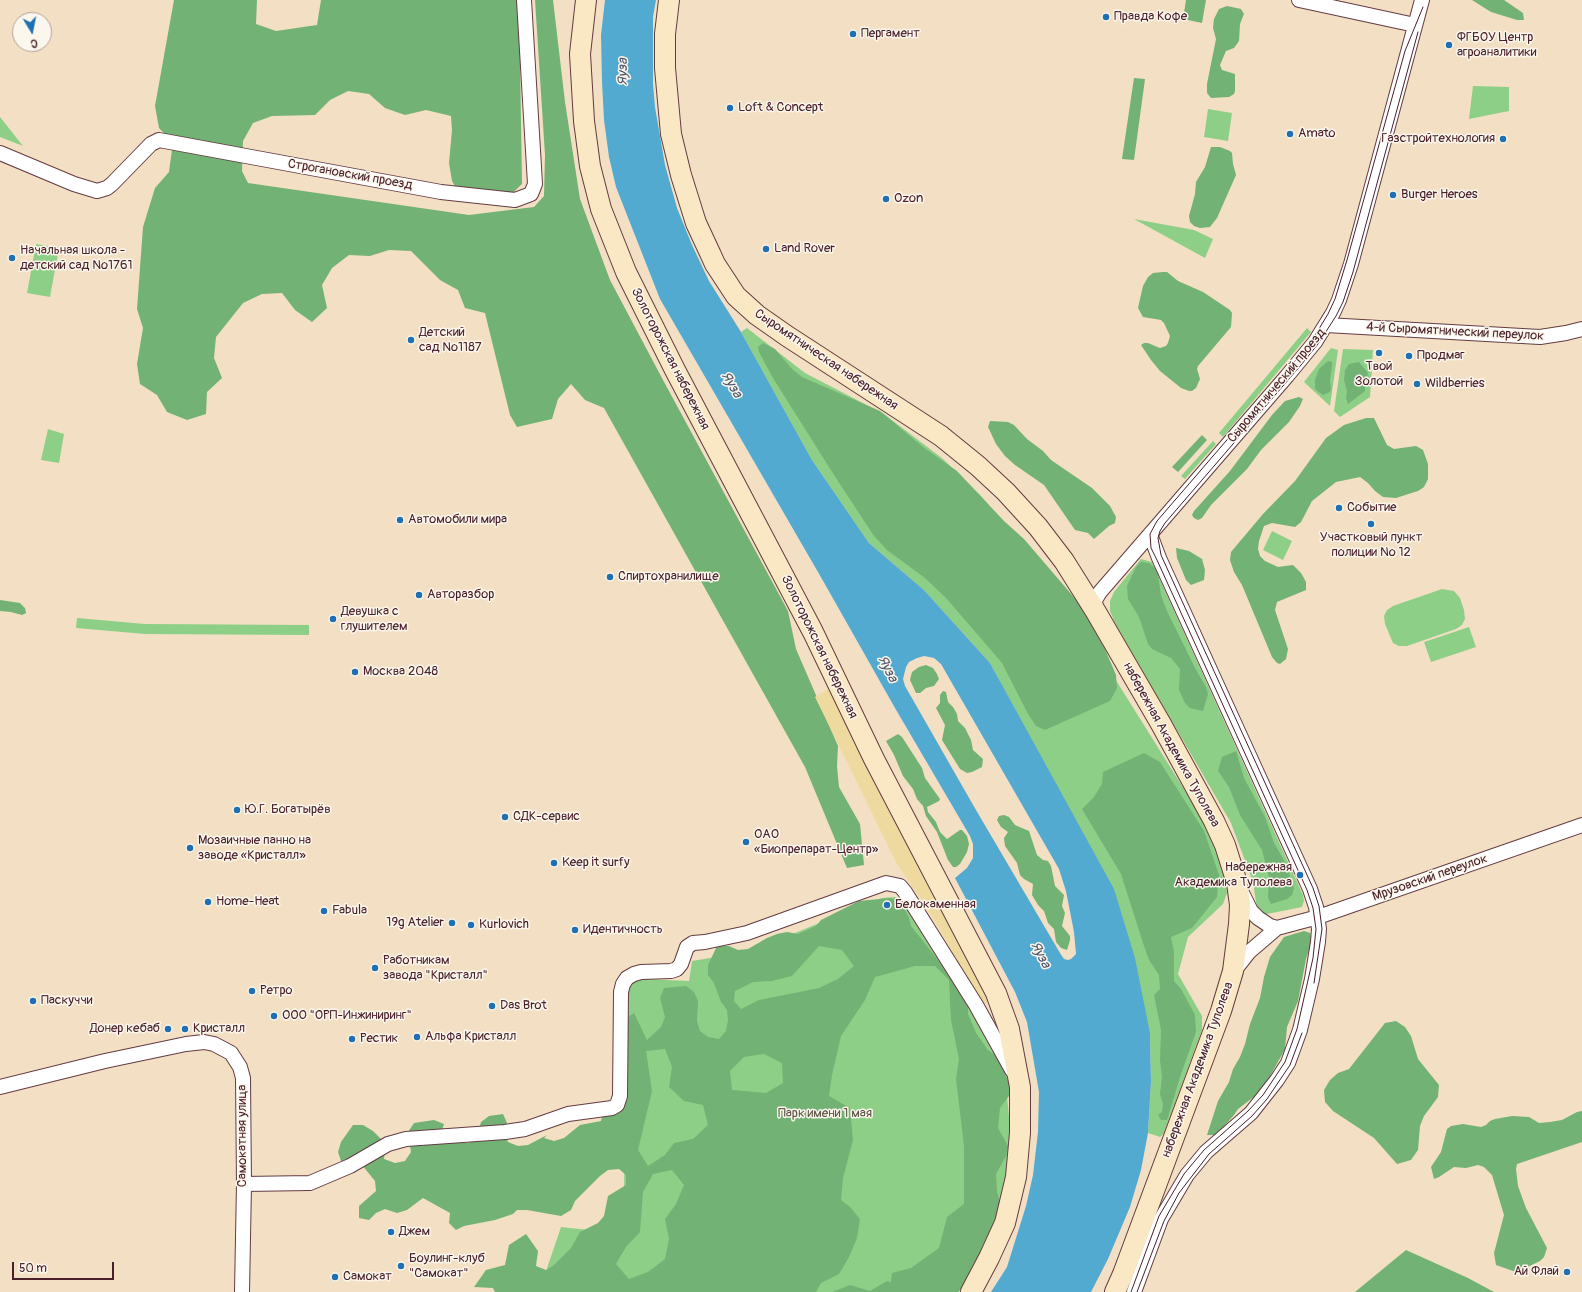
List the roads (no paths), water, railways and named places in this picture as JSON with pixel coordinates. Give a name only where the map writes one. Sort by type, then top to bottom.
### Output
[{"type":"main road","name":"Золоторожская набережная","points":[[586,0],[580,54],[584,121],[590,166],[601,209],[626,272],[679,377],[813,632],[874,758],[996,993],[1009,1029],[1020,1087],[1020,1133],[1016,1177],[1005,1223],[971,1292]]},
{"type":"main road","name":"Сыромятническая набережная","points":[[669,0],[665,34],[665,68],[671,134],[696,223],[715,264],[736,296],[757,315],[775,328],[941,436],[978,466],[1006,492],[1038,527],[1064,561],[1096,612]]},
{"type":"main road","name":"набережная Академика Туполева","points":[[1096,612],[1161,724],[1214,821],[1225,845],[1237,883],[1240,905],[1233,971],[1222,1011],[1115,1292]]},
{"type":"street","name":"Строгановский проезд","points":[[0,153],[74,184],[97,191],[102,190],[112,184],[151,144],[159,140],[441,192],[515,200],[531,194],[534,184],[524,0]]},
{"type":"street","points":[[1299,0],[1415,25]]},
{"type":"street","name":"Сыромятнический проезд","points":[[1096,612],[1096,600],[1100,592],[1287,376],[1315,342],[1326,325],[1339,300],[1351,264],[1422,0]]},
{"type":"street","name":"4-й Сыромятнический переулок","points":[[1326,325],[1540,337],[1559,335],[1582,329]]},
{"type":"street","points":[[1134,1292],[1161,1219],[1180,1186],[1206,1152],[1250,1113],[1265,1097],[1288,1063],[1300,1030],[1312,979],[1318,942],[1318,917],[1310,889],[1159,558],[1150,534]]},
{"type":"street","name":"Сыромятнический проезд","points":[[1080,586],[1098,584],[1114,575]]},
{"type":"street","name":"Мрузовский переулок","points":[[1233,971],[1249,952],[1277,928],[1318,917],[1582,825]]},
{"type":"street","points":[[244,1184],[310,1183],[350,1166],[388,1144],[406,1139],[505,1132],[525,1129],[568,1114],[612,1108],[617,1105],[620,1096],[621,992],[623,984],[627,978],[641,972],[671,971],[677,969],[681,964],[687,947],[693,943],[747,933],[886,882],[900,886],[905,892],[976,1006],[1020,1087]]},
{"type":"street","points":[[1237,883],[1251,911],[1270,926],[1277,928]]},
{"type":"street","points":[[976,1006],[982,1009],[992,1006],[996,1001],[996,993]]},
{"type":"street","name":"Самокатная улица","points":[[0,1087],[105,1061],[186,1044],[204,1042],[214,1044],[231,1053],[240,1067],[243,1078],[244,1184],[242,1292]]},
{"type":"water","name":"Яуза","points":[[605,0],[656,0],[653,17],[653,84],[655,107],[665,165],[677,208],[709,281],[741,332],[812,460],[869,543],[924,590],[990,663],[1114,889],[1135,958],[1150,1033],[1151,1082],[1148,1133],[1141,1170],[1130,1207],[1108,1259],[1091,1292],[991,1292],[1007,1267],[1026,1206],[1033,1175],[1038,1132],[1039,1092],[1027,1022],[1015,992],[955,878],[967,868],[973,858],[973,844],[970,836],[660,299],[616,187],[609,157],[604,120],[601,35]],"holes":[[[924,656],[934,658],[941,664],[1059,869],[1066,891],[1074,932],[1076,954],[1071,959],[1064,959],[1060,953],[905,686],[903,679],[909,662]]]},
{"type":"tram line","points":[[1131,1292],[1159,1216],[1184,1174],[1204,1150],[1248,1111],[1263,1095],[1285,1062],[1297,1029],[1313,958],[1316,929],[1313,908],[1307,890],[1151,548],[1150,534],[1157,521],[1295,361],[1314,337],[1328,314],[1335,299],[1347,260],[1405,51],[1423,7]]},
{"type":"tram line","points":[[1314,983],[1322,929],[1319,906],[1313,888],[1161,555],[1158,538],[1165,523],[1301,365],[1318,344],[1336,316],[1343,302],[1353,272],[1418,32]]},
{"type":"tram line","points":[[1137,1292],[1164,1221],[1179,1193],[1209,1154],[1252,1116],[1267,1099],[1290,1065],[1302,1033]]},
{"type":"place","name":"Правда Кофе","points":[[1106,17]]},
{"type":"place","name":"Пергамент","points":[[853,34]]},
{"type":"place","name":"ФГБОУ Центр агроаналитики","points":[[1449,45]]},
{"type":"place","name":"Loft & Concept","points":[[730,108]]},
{"type":"place","name":"Amato","points":[[1290,134]]},
{"type":"place","name":"Газстройтехнология","points":[[1503,139]]},
{"type":"place","name":"Burger Heroes","points":[[1393,195]]},
{"type":"place","name":"Ozon","points":[[886,199]]},
{"type":"place","name":"Land Rover","points":[[766,249]]},
{"type":"place","name":"Начальная школа - детский сад №1761","points":[[12,258]]},
{"type":"place","name":"Детский сад №1187","points":[[411,340]]},
{"type":"place","name":"Твой Золотой","points":[[1379,353]]},
{"type":"place","name":"Продмаг","points":[[1409,356]]},
{"type":"place","name":"Wildberries","points":[[1417,384]]},
{"type":"place","name":"Событие","points":[[1339,508]]},
{"type":"place","name":"Автомобили мира","points":[[400,520]]},
{"type":"place","name":"Участковый пункт полиции № 12","points":[[1371,524]]},
{"type":"place","name":"Спиртохранилище","points":[[610,577]]},
{"type":"place","name":"Авторазбор","points":[[419,595]]},
{"type":"place","name":"Девушка с глушителем","points":[[333,619]]},
{"type":"place","name":"Москва 2048","points":[[355,672]]},
{"type":"place","name":"Ю.Г. Богатырёв","points":[[237,810]]},
{"type":"place","name":"СДК-сервис","points":[[505,817]]},
{"type":"place","name":"ОАО «Биопрепарат-Центр»","points":[[746,842]]},
{"type":"place","name":"Мозаичные панно на заводе «Кристалл»","points":[[190,848]]},
{"type":"place","name":"Keep it surfy","points":[[554,863]]},
{"type":"place","name":"Набережная Академика Туполева","points":[[1300,875]]},
{"type":"place","name":"Home-Heat","points":[[208,902]]},
{"type":"place","name":"Белокаменная","points":[[887,905]]},
{"type":"place","name":"Fabula","points":[[324,911]]},
{"type":"place","name":"19g Atelier","points":[[452,923]]},
{"type":"place","name":"Kurlovich","points":[[471,925]]},
{"type":"place","name":"Идентичность","points":[[575,930]]},
{"type":"place","name":"Работникам завода \"Кристалл\"","points":[[375,968]]},
{"type":"place","name":"Ретро","points":[[252,991]]},
{"type":"place","name":"Паскуччи","points":[[33,1001]]},
{"type":"place","name":"Das Brot","points":[[492,1006]]},
{"type":"place","name":"ООО \"ОРП-Инжиниринг\"","points":[[274,1016]]},
{"type":"place","name":"Донер кебаб","points":[[168,1029]]},
{"type":"place","name":"Кристалл","points":[[185,1029]]},
{"type":"place","name":"Альфа Кристалл","points":[[417,1037]]},
{"type":"place","name":"Рестик","points":[[352,1039]]},
{"type":"place","name":"Джем","points":[[391,1232]]},
{"type":"place","name":"Боулинг-клуб \"Самокат\"","points":[[401,1266]]},
{"type":"place","name":"Ай Флай","points":[[1567,1272]]},
{"type":"place","name":"Самокат","points":[[335,1277]]},
{"type":"park label","name":"Парк имени 1 мая","points":[[825,1114]]}]
